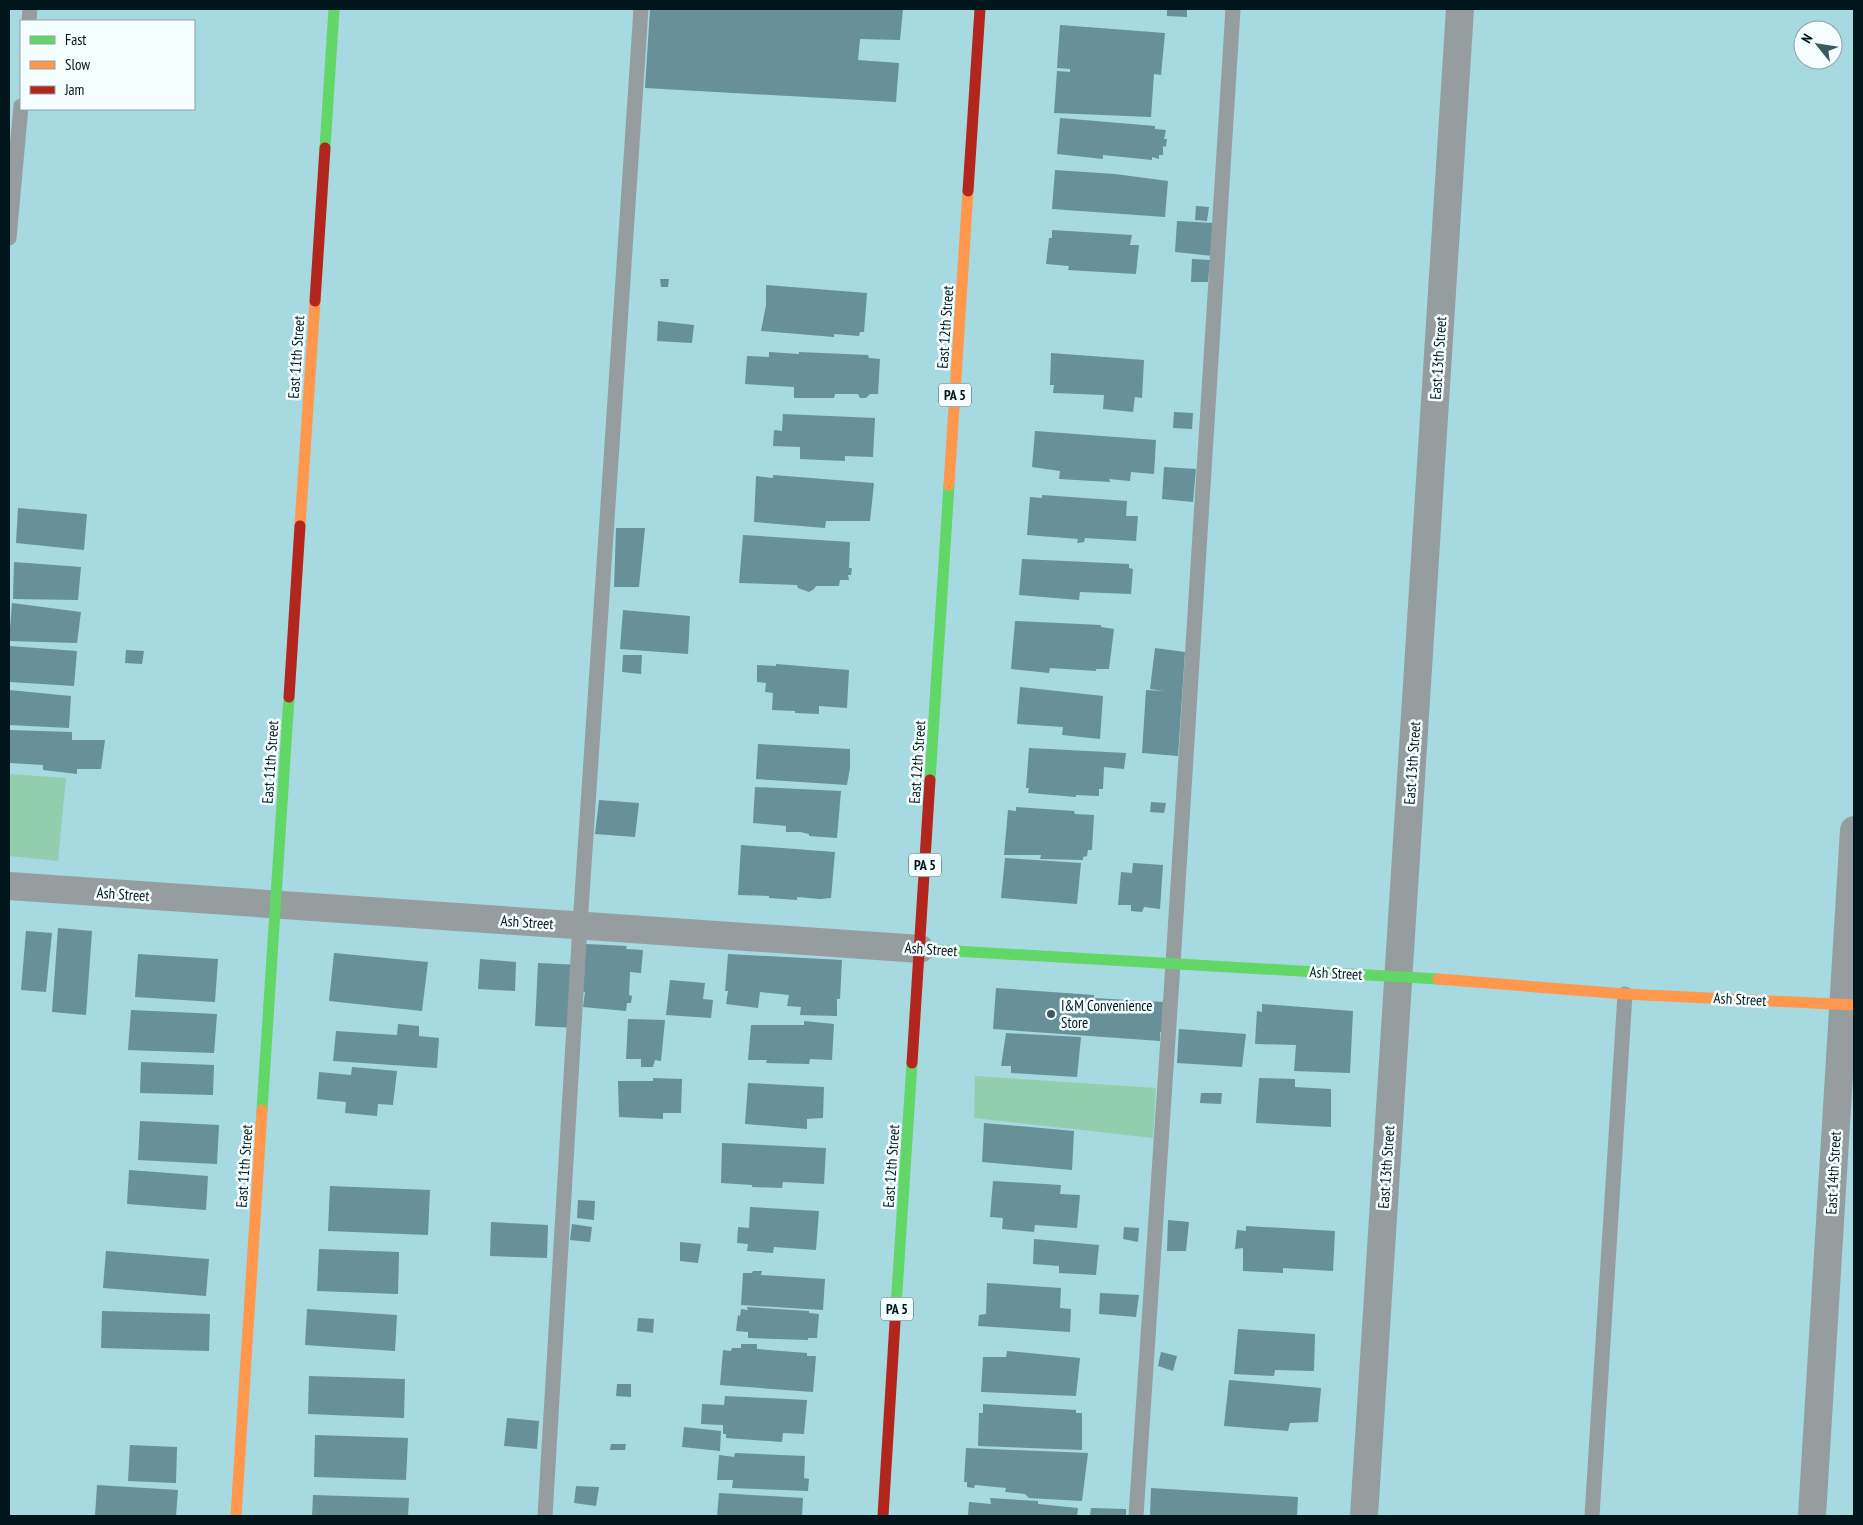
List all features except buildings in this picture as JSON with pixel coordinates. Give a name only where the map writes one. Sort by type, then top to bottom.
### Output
[{"type":"street","name":"East 11th Street","points":[[236,1516],[334,9]]},
{"type":"street","name":"East 12th Street","points":[[883,1516],[980,9]]},
{"type":"street","name":"East 13th Street","points":[[1364,1516],[1460,9]]},
{"type":"street","name":"East 14th Street","points":[[1812,1516],[1849,1004],[1854,830]]},
{"type":"street","name":"Ash Street","points":[[9,886],[580,926],[1173,964],[1398,976],[1625,994],[1849,1004]]},
{"type":"lane","points":[[545,1516],[580,926],[641,9]]},
{"type":"lane","points":[[1136,1516],[1234,9]]},
{"type":"lane","points":[[9,238],[21,110]]},
{"type":"lane","points":[[1592,1516],[1625,994]]},
{"type":"green space","points":[[9,774],[66,778],[58,861],[9,856]]},
{"type":"green space","points":[[975,1076],[1156,1088],[1153,1138],[974,1118]]},
{"type":"traffic: fast","points":[[325,148],[334,9]]},
{"type":"traffic: fast","points":[[930,780],[949,485]]},
{"type":"traffic: fast","points":[[262,1110],[289,697]]},
{"type":"traffic: fast","points":[[920,949],[1438,979]]},
{"type":"traffic: fast","points":[[895,1322],[912,1063]]},
{"type":"traffic: slow","points":[[949,485],[968,191]]},
{"type":"traffic: slow","points":[[300,526],[315,301]]},
{"type":"traffic: slow","points":[[1438,979],[1625,994],[1854,1005]]},
{"type":"traffic: slow","points":[[236,1516],[262,1110]]},
{"type":"traffic: jam","points":[[968,191],[980,9]]},
{"type":"traffic: jam","points":[[315,301],[325,148]]},
{"type":"traffic: jam","points":[[289,697],[300,526]]},
{"type":"traffic: jam","points":[[912,1063],[930,780]]},
{"type":"traffic: jam","points":[[883,1516],[895,1322]]},
{"type":"place","name":"I&M Convenience Store","points":[[1051,1014]]}]
